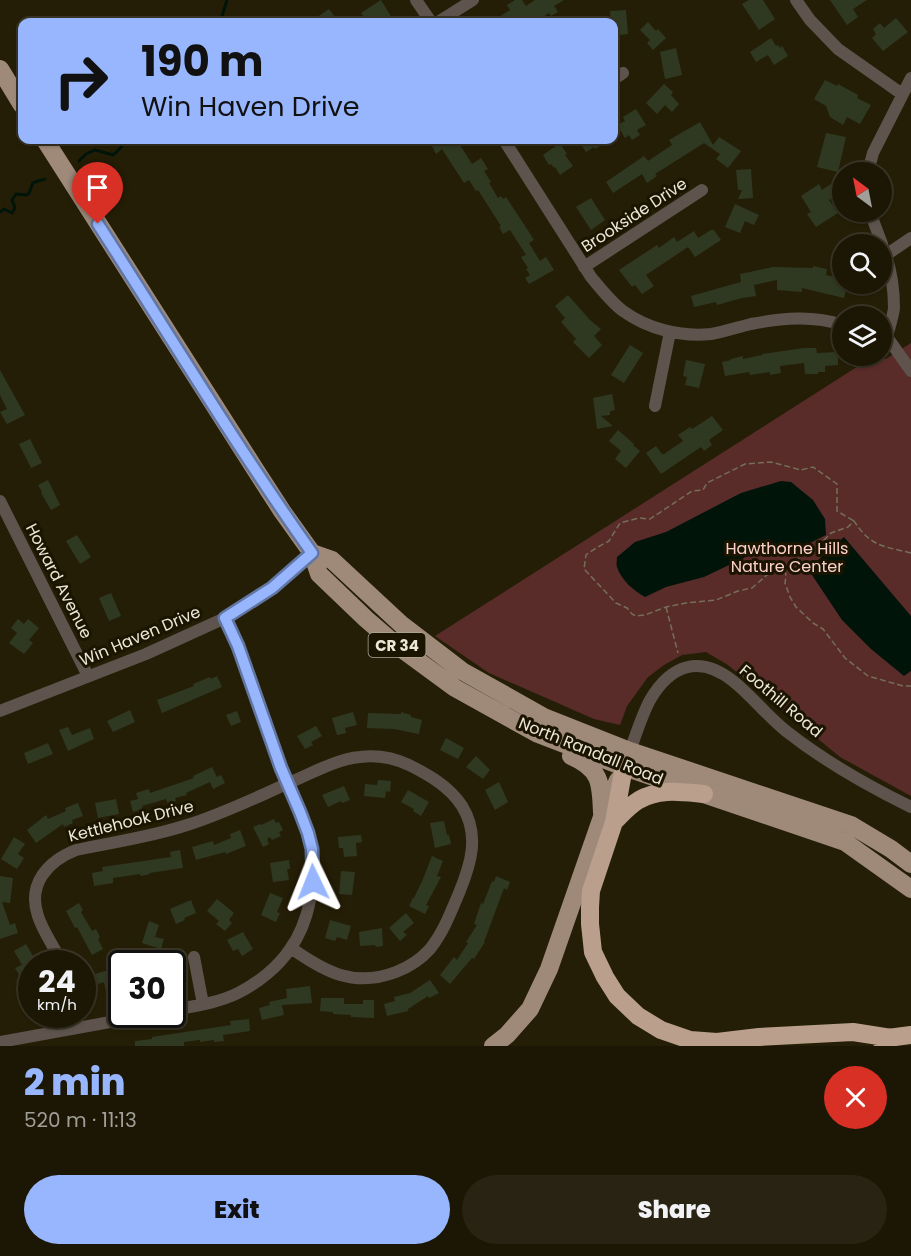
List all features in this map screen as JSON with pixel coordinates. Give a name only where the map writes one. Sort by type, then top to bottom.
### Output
[{"type":"highway","points":[[627,759],[608,819],[591,891],[590,924],[593,952],[617,996],[638,1016],[661,1030],[690,1040],[717,1042],[759,1037],[853,1032],[891,1038]]},
{"type":"highway","points":[[608,819],[653,794],[671,791],[704,794]]},
{"type":"highway","points":[[816,1046],[911,1035]]},
{"type":"main road","points":[[0,69],[18,98]]},
{"type":"main road","name":"North Randall Road","points":[[48,144],[282,511],[312,553],[319,574],[366,620],[455,688],[536,733],[851,825],[911,864]]},
{"type":"main road","name":"North Randall Road","points":[[312,553],[332,560],[402,625],[462,671],[544,717],[627,759],[704,794],[845,843],[911,889]]},
{"type":"main road","points":[[493,1046],[507,1035],[530,1009],[549,969],[608,819],[598,778],[590,767],[583,761],[525,735],[504,715]]},
{"type":"street","points":[[416,0],[427,18]]},
{"type":"street","points":[[444,18],[473,0]]},
{"type":"street","points":[[796,0],[810,20],[838,49],[902,94]]},
{"type":"street","points":[[871,162],[911,78]]},
{"type":"street","name":"Brookside Drive","points":[[511,144],[584,267],[605,294],[622,310],[645,324],[670,332],[687,334],[711,333],[776,320],[802,318],[832,322]]},
{"type":"street","name":"Brookside Drive","points":[[584,267],[702,190]]},
{"type":"street","points":[[892,245],[911,238]]},
{"type":"street","points":[[892,282],[894,310],[892,315]]},
{"type":"street","points":[[655,406],[670,332]]},
{"type":"street","points":[[892,347],[911,371]]},
{"type":"street","name":"Howard Avenue","points":[[0,501],[88,676]]},
{"type":"street","name":"Win Haven Drive","points":[[0,711],[146,654],[225,618],[272,588],[312,553]]},
{"type":"street","points":[[186,1007],[237,994],[270,970],[291,948],[305,919],[313,882],[314,867],[308,833],[225,618]]},
{"type":"street","name":"Foothill Road","points":[[627,759],[650,700],[661,684],[682,669],[700,665],[716,670],[734,681],[773,720],[794,737],[839,767],[911,807]]},
{"type":"street","name":"Kettlehook Drive","points":[[55,950],[38,919],[35,895],[45,870],[59,858],[76,850],[189,825],[337,762],[361,756],[397,760],[431,777],[452,794],[463,807],[471,828],[473,838],[470,863],[444,926],[430,949],[412,964],[387,975],[369,979],[329,972],[291,948]]},
{"type":"street","points":[[194,957],[203,1004]]},
{"type":"street","points":[[0,1042],[77,1022],[108,1019]]},
{"type":"path","points":[[785,571],[775,568],[752,588],[716,600],[666,607],[636,616],[627,608],[616,603],[584,569],[586,555],[609,541],[620,523],[639,518],[650,519],[692,491],[703,490],[707,483],[745,464],[771,462],[801,470],[813,467],[837,484],[837,511],[854,521],[862,533],[877,544],[911,553]]},
{"type":"path","points":[[785,571],[831,533],[848,527],[854,521]]},
{"type":"path","points":[[785,571],[785,583],[796,607],[823,629],[845,658],[868,676],[903,686],[911,686]]},
{"type":"path","points":[[666,607],[678,653]]},
{"type":"green space","name":"Hawthorne Hills Nature Center","points":[[911,343],[911,796],[840,757],[728,665],[706,652],[682,655],[648,677],[627,706],[620,725],[594,719],[489,673],[435,636],[858,366],[892,366],[892,355]]},
{"type":"shaded area","points":[[781,481],[791,482],[813,500],[825,519],[826,535],[800,548],[781,554],[750,555],[704,577],[666,587],[645,597],[632,588],[619,572],[617,557],[635,542],[666,532],[741,493]]},
{"type":"shaded area","points":[[844,537],[911,616],[911,671],[904,676],[871,649],[842,620],[808,569]]},
{"type":"building","points":[[381,0],[392,18],[364,18],[361,13]]},
{"type":"building","points":[[515,0],[522,0],[526,6],[535,0],[564,0],[554,6],[558,12],[551,16],[549,13],[541,18],[500,18],[510,10],[507,5]]},
{"type":"building","points":[[749,0],[763,0],[775,19],[759,30],[742,4]]},
{"type":"building","points":[[830,0],[867,0],[853,9],[858,17],[847,25]]},
{"type":"building","points":[[329,9],[336,18],[316,18]]},
{"type":"building","points":[[626,10],[628,34],[618,35],[618,18],[611,18],[610,11]]},
{"type":"building","points":[[896,18],[908,32],[883,51],[872,38],[876,34],[873,29],[880,23],[884,28]]},
{"type":"building","points":[[648,22],[666,38],[653,50],[647,43],[650,40],[640,30]]},
{"type":"building","points":[[771,38],[776,46],[780,48],[782,46],[788,56],[774,65],[768,55],[756,62],[750,52]]},
{"type":"building","points":[[676,48],[682,75],[665,79],[660,52]]},
{"type":"building","points":[[825,80],[837,86],[838,84],[871,105],[860,124],[847,117],[843,125],[830,117],[826,106],[814,99]]},
{"type":"building","points":[[664,84],[673,92],[671,95],[679,104],[672,112],[665,105],[657,114],[646,103]]},
{"type":"building","points":[[636,109],[646,125],[637,130],[640,135],[632,140],[629,135],[625,138],[618,127],[625,121],[623,117]]},
{"type":"building","points":[[700,122],[713,145],[719,137],[741,151],[728,168],[716,159],[720,154],[704,143],[655,174],[657,176],[647,183],[642,174],[613,193],[606,182],[644,156],[648,161],[672,145],[669,140]]},
{"type":"building","points":[[826,133],[846,137],[840,162],[832,162],[832,171],[817,167]]},
{"type":"building","points":[[460,144],[472,164],[481,158],[488,169],[484,171],[491,182],[489,183],[498,198],[506,197],[534,240],[529,243],[540,261],[546,257],[554,270],[529,284],[525,278],[530,275],[526,269],[528,268],[521,257],[526,255],[510,230],[503,234],[499,227],[501,226],[478,190],[476,191],[469,180],[464,183],[442,149],[436,154],[432,146]]},
{"type":"building","points":[[561,144],[573,166],[560,175],[555,167],[549,165],[543,155]]},
{"type":"building","points":[[581,144],[603,144],[595,149],[594,147],[586,152]]},
{"type":"building","points":[[751,169],[753,198],[738,199],[742,190],[738,190],[736,170]]},
{"type":"building","points":[[832,183],[832,198],[829,200],[832,204],[832,217],[816,227],[807,214],[811,212],[801,196],[819,184],[822,190]]},
{"type":"building","points":[[591,198],[605,220],[591,230],[576,207]]},
{"type":"building","points":[[735,204],[759,215],[754,225],[745,221],[740,233],[725,227]]},
{"type":"building","points":[[714,230],[721,240],[695,257],[688,247],[646,275],[654,286],[642,294],[635,285],[632,287],[619,270],[657,245],[659,248],[674,237],[677,242],[694,231],[698,238]]},
{"type":"building","points":[[813,266],[827,269],[826,275],[832,276],[832,294],[845,294],[844,298],[802,288],[802,292],[777,290],[777,280],[754,285],[756,296],[717,305],[716,302],[694,307],[691,296],[741,282],[740,274],[773,267],[813,268]]},
{"type":"building","points":[[568,295],[601,329],[594,336],[602,345],[589,358],[573,342],[576,339],[561,322],[565,318],[555,306]]},
{"type":"building","points":[[630,345],[643,353],[624,383],[611,375]]},
{"type":"building","points":[[816,348],[817,353],[832,352],[832,365],[825,366],[825,372],[818,372],[818,374],[805,374],[804,363],[780,366],[781,373],[770,375],[770,372],[750,375],[749,372],[725,376],[722,362],[762,354]]},
{"type":"building","points":[[686,360],[705,364],[699,388],[685,385],[687,377],[683,376]]},
{"type":"building","points":[[0,370],[25,415],[7,424],[0,412],[7,409],[0,395]]},
{"type":"building","points":[[612,394],[615,410],[610,411],[610,415],[601,416],[613,426],[597,429],[593,398]]},
{"type":"building","points":[[712,416],[723,430],[709,440],[712,445],[704,451],[701,447],[661,474],[646,453],[656,446],[664,454],[683,441],[678,435]]},
{"type":"building","points":[[618,430],[640,451],[626,468],[615,459],[621,451],[609,441]]},
{"type":"building","points":[[30,439],[42,463],[31,468],[19,444]]},
{"type":"building","points":[[48,480],[60,505],[51,510],[38,485]]},
{"type":"building","points":[[77,535],[91,557],[80,564],[66,541]]},
{"type":"building","points":[[111,593],[121,616],[109,621],[99,598]]},
{"type":"building","points":[[18,619],[24,624],[28,619],[39,628],[29,640],[33,643],[24,654],[9,643],[17,633],[11,628]]},
{"type":"building","points":[[217,676],[222,687],[162,713],[157,700]]},
{"type":"building","points":[[130,710],[135,722],[113,732],[107,721]]},
{"type":"building","points":[[237,711],[241,722],[231,726],[226,715]]},
{"type":"building","points":[[353,712],[357,725],[345,728],[346,733],[337,735],[332,718]]},
{"type":"building","points":[[401,712],[422,720],[419,734],[394,729],[367,728],[368,713],[401,714]]},
{"type":"building","points":[[316,726],[322,736],[311,742],[313,745],[305,749],[297,736]]},
{"type":"building","points":[[68,727],[72,735],[90,728],[94,739],[68,751],[59,730]]},
{"type":"building","points":[[446,738],[464,748],[458,759],[440,750]]},
{"type":"building","points":[[48,743],[53,754],[28,764],[24,753]]},
{"type":"building","points":[[476,756],[490,770],[483,779],[466,767]]},
{"type":"building","points":[[212,767],[217,777],[221,775],[225,783],[213,789],[210,782],[186,793],[187,795],[175,798],[176,801],[168,804],[166,799],[142,806],[143,809],[133,812],[130,801],[138,799],[136,793],[149,789],[150,793],[194,778],[193,776]]},
{"type":"building","points":[[378,780],[391,781],[390,792],[386,791],[385,798],[364,796],[365,784],[377,785]]},
{"type":"building","points":[[499,782],[508,802],[495,810],[485,790]]},
{"type":"building","points":[[344,786],[350,800],[328,807],[322,795]]},
{"type":"building","points":[[408,790],[429,802],[421,816],[401,802]]},
{"type":"building","points":[[116,799],[119,814],[98,818],[95,803]]},
{"type":"building","points":[[78,803],[83,816],[72,820],[73,823],[64,827],[63,824],[36,843],[27,830],[46,815],[48,819]]},
{"type":"building","points":[[274,819],[276,823],[279,822],[283,830],[279,832],[281,836],[272,840],[270,837],[267,839],[269,844],[263,847],[253,827]]},
{"type":"building","points":[[444,821],[451,844],[435,848],[430,823]]},
{"type":"building","points":[[240,830],[246,846],[226,854],[225,852],[196,860],[192,847],[213,841],[214,845],[231,838],[230,834]]},
{"type":"building","points":[[361,835],[362,842],[356,843],[357,856],[344,857],[343,848],[339,848],[338,837]]},
{"type":"building","points":[[14,837],[25,844],[18,854],[24,858],[17,869],[1,859]]},
{"type":"building","points":[[180,850],[183,868],[141,876],[140,874],[113,878],[113,883],[94,886],[92,873],[103,871],[102,867],[171,857],[170,852]]},
{"type":"building","points":[[432,856],[443,861],[437,876],[441,877],[426,905],[429,906],[425,914],[409,906]]},
{"type":"building","points":[[289,860],[290,869],[287,869],[289,880],[273,882],[270,863]]},
{"type":"building","points":[[341,871],[355,872],[352,895],[339,894]]},
{"type":"building","points":[[0,876],[13,878],[10,903],[2,902],[10,925],[15,923],[18,933],[0,939]]},
{"type":"building","points":[[496,876],[510,882],[507,890],[504,888],[485,942],[474,959],[472,958],[450,984],[440,975],[454,957],[457,960],[468,943],[466,942],[477,925],[474,924],[481,903],[483,904]]},
{"type":"building","points":[[270,893],[283,898],[277,912],[280,913],[276,922],[261,915]]},
{"type":"building","points":[[217,899],[234,913],[229,920],[232,923],[225,931],[216,924],[219,921],[207,911]]},
{"type":"building","points":[[191,900],[196,913],[176,924],[170,909]]},
{"type":"building","points":[[79,903],[83,910],[81,912],[92,931],[96,929],[103,949],[96,953],[96,950],[89,950],[66,911]]},
{"type":"building","points":[[406,913],[414,923],[403,932],[407,935],[400,941],[389,928]]},
{"type":"building","points":[[330,920],[351,926],[347,940],[337,937],[335,941],[325,938]]},
{"type":"building","points":[[149,921],[159,925],[155,937],[164,939],[161,949],[142,943]]},
{"type":"building","points":[[382,928],[383,946],[360,946],[359,932]]},
{"type":"building","points":[[243,932],[253,949],[242,956],[238,949],[233,951],[227,940]]},
{"type":"building","points":[[26,944],[29,950],[18,950],[18,958],[14,951]]},
{"type":"building","points":[[108,970],[108,991],[106,992],[104,982],[98,984],[96,974]]},
{"type":"building","points":[[430,980],[439,993],[429,998],[428,996],[408,1011],[387,1016],[384,1004],[395,1001],[394,997],[410,993]]},
{"type":"building","points":[[310,986],[312,1003],[282,1005],[284,1015],[262,1020],[259,1008],[270,1005],[269,1002],[287,998],[286,989]]},
{"type":"building","points":[[321,998],[344,998],[344,1004],[363,1004],[363,1000],[374,1000],[374,1018],[351,1017],[351,1015],[320,1011]]},
{"type":"building","points":[[249,1019],[250,1031],[223,1035],[224,1041],[184,1042],[184,1046],[135,1046],[135,1041],[231,1025],[230,1021]]},
{"type":"waterway","points":[[222,18],[227,0]]},
{"type":"waterway","points":[[79,161],[86,154],[95,150],[113,155],[124,144]]},
{"type":"waterway","points":[[0,212],[4,209],[12,213],[15,208],[12,200],[16,194],[27,195],[33,183],[45,179]]},
{"type":"route","points":[[98,224],[282,511],[312,553],[272,588],[225,618],[238,646],[281,768],[308,833],[314,867],[313,882]]}]
